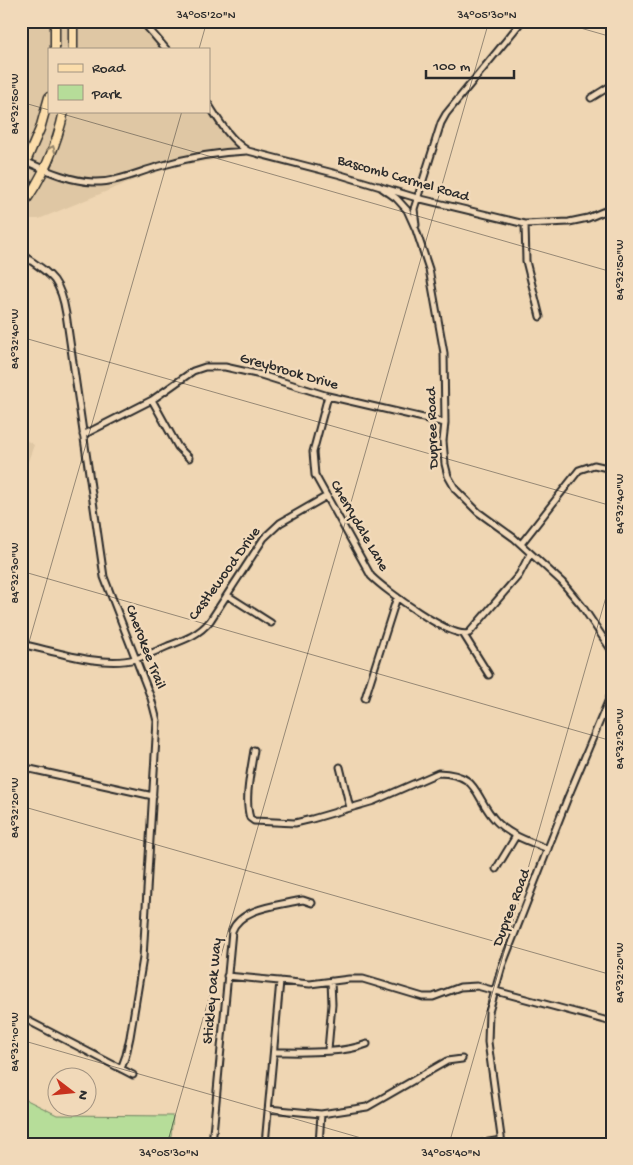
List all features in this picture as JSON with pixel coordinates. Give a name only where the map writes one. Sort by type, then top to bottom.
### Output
[{"type":"main road","points":[[54,21],[55,48]]},
{"type":"main road","points":[[73,21],[73,48]]},
{"type":"main road","points":[[21,174],[40,129],[48,101]]},
{"type":"main road","points":[[21,207],[28,198],[52,152],[64,112]]},
{"type":"street","points":[[142,21],[165,48]]},
{"type":"street","name":"Dupree Road","points":[[416,230],[414,209],[435,139],[446,114],[522,22]]},
{"type":"street","points":[[590,98],[612,85]]},
{"type":"street","name":"Bascomb Carmel Road","points":[[210,106],[229,134],[248,151],[417,198],[525,224],[569,222],[588,218],[612,208]]},
{"type":"street","points":[[27,162],[82,181],[106,181],[184,160],[248,151]]},
{"type":"street","name":"Dupree Road","points":[[379,186],[396,198],[407,210],[416,230],[428,269],[444,353],[445,423],[443,441],[448,476],[456,490],[478,512],[521,544],[562,582],[582,606],[612,650]]},
{"type":"street","points":[[407,210],[407,202],[411,196]]},
{"type":"street","points":[[525,224],[526,262],[540,317]]},
{"type":"street","name":"Cherokee Trail","points":[[21,254],[49,273],[59,286],[62,294],[104,577],[151,698],[157,721],[141,976],[130,1037],[121,1069]]},
{"type":"street","name":"Greybrook Drive","points":[[83,435],[152,400],[192,372],[205,367],[224,367],[261,375],[328,396],[445,423]]},
{"type":"street","name":"Cherrydale Lane","points":[[328,396],[316,442],[313,461],[315,475],[370,576],[381,586],[436,623],[464,635]]},
{"type":"street","points":[[152,400],[178,447],[189,458]]},
{"type":"street","points":[[521,544],[579,470],[594,465],[612,469]]},
{"type":"street","name":"Castlewood Drive","points":[[21,644],[96,660],[111,661],[136,659],[187,639],[204,629],[258,547],[272,530],[289,517],[327,496]]},
{"type":"street","points":[[489,675],[464,635],[469,633],[518,575],[530,554]]},
{"type":"street","points":[[227,595],[271,622]]},
{"type":"street","points":[[365,698],[397,597]]},
{"type":"street","name":"Dupree Road","points":[[502,1142],[488,1042],[489,1012],[494,990],[568,797],[612,692]]},
{"type":"street","points":[[254,750],[248,813],[254,821],[295,822],[350,808],[391,794],[438,773],[459,776],[468,780],[476,788],[489,812],[498,823],[516,836],[548,849]]},
{"type":"street","points":[[21,767],[153,796]]},
{"type":"street","points":[[340,767],[350,808]]},
{"type":"street","points":[[496,869],[516,836]]},
{"type":"street","name":"Stickley Oak Way","points":[[212,1144],[232,931],[240,919],[252,912],[303,900],[312,904]]},
{"type":"street","points":[[227,976],[310,984],[363,979],[423,997],[433,997],[460,987],[477,986],[612,1022]]},
{"type":"street","points":[[265,1144],[280,981]]},
{"type":"street","points":[[328,1050],[332,1004],[330,981]]},
{"type":"street","points":[[21,1017],[133,1075]]},
{"type":"street","points":[[274,1052],[306,1053],[356,1048],[367,1044]]},
{"type":"street","points":[[268,1110],[321,1114],[373,1105],[447,1061],[462,1059]]},
{"type":"street","points":[[319,1144],[321,1114]]},
{"type":"street","points":[[478,1144],[502,1142]]},
{"type":"shaded area","points":[[21,21],[138,21],[161,48],[48,48],[48,112],[210,112],[210,104],[249,154],[161,169],[39,219],[21,219]]},
{"type":"shaded area","points":[[21,437],[34,445],[21,480]]},
{"type":"green space","points":[[21,1097],[48,1110],[48,1118],[98,1118],[98,1115],[173,1116],[170,1144],[21,1144]]}]
